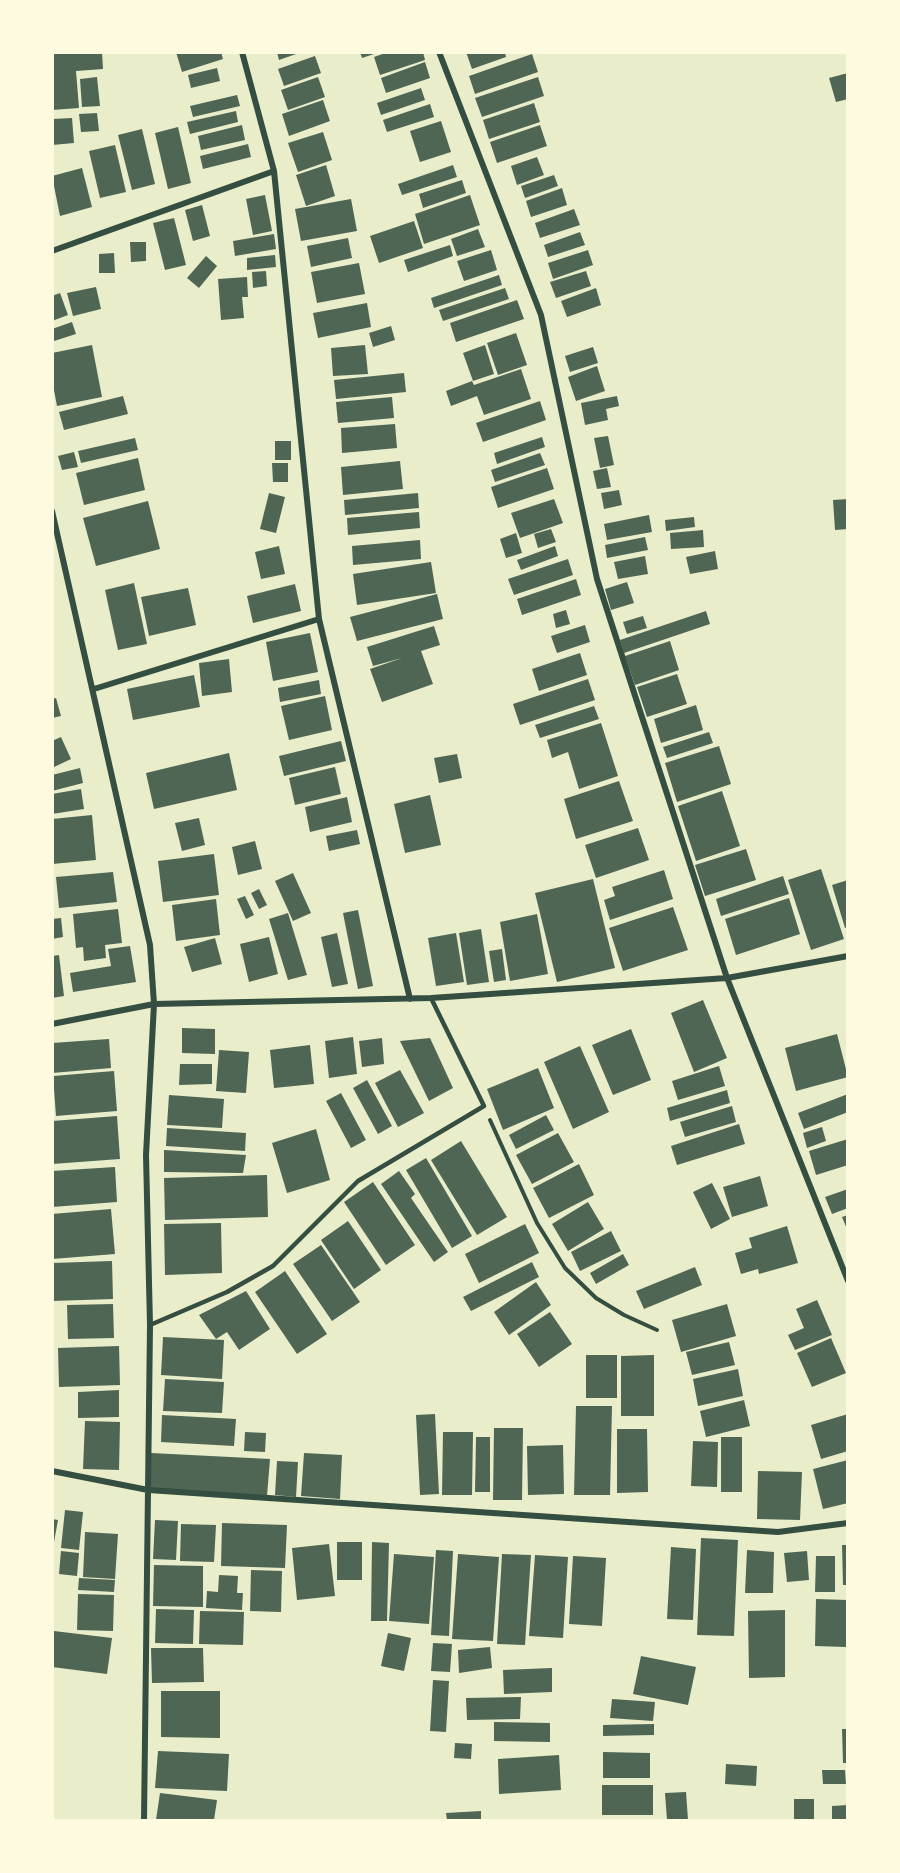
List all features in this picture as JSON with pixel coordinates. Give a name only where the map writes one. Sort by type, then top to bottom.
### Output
[{"type":"street","points":[[242,52],[274,171],[319,619],[410,999]]},
{"type":"street","points":[[439,52],[541,315],[597,579],[727,978],[848,1281]]},
{"type":"street","points":[[52,251],[274,171]]},
{"type":"street","points":[[52,511],[150,945],[154,1004],[146,1155],[150,1324],[144,1821]]},
{"type":"street","points":[[94,689],[319,619]]},
{"type":"street","points":[[52,1024],[154,1004],[410,999],[727,978],[848,956]]},
{"type":"street","points":[[52,1471],[148,1490],[778,1532],[848,1523]]},
{"type":"lane","points":[[150,1324],[227,1292],[273,1266],[358,1181],[484,1106],[431,998]]},
{"type":"path","points":[[484,1106],[537,1223],[566,1268],[596,1298],[624,1315],[657,1330]]},
{"type":"building","points":[[102,52],[103,69],[76,71],[79,108],[52,110],[52,54]]},
{"type":"building","points":[[176,52],[221,52],[223,59],[182,72]]},
{"type":"building","points":[[277,52],[299,52],[299,53],[279,60]]},
{"type":"building","points":[[360,52],[376,52],[377,53],[362,58]]},
{"type":"building","points":[[388,52],[423,52],[425,60],[380,75],[374,57]]},
{"type":"building","points":[[466,52],[505,52],[506,57],[472,69]]},
{"type":"building","points":[[532,54],[538,72],[475,94],[469,76]]},
{"type":"building","points":[[315,56],[321,73],[284,86],[278,69]]},
{"type":"building","points":[[425,62],[430,78],[386,93],[381,78]]},
{"type":"building","points":[[217,68],[220,81],[191,88],[188,75]]},
{"type":"building","points":[[848,73],[848,99],[836,102],[829,78]]},
{"type":"building","points":[[97,77],[100,106],[82,107],[80,79]]},
{"type":"building","points":[[318,77],[325,97],[288,110],[281,90]]},
{"type":"building","points":[[538,77],[544,96],[482,117],[475,98]]},
{"type":"building","points":[[421,88],[425,100],[381,115],[377,103]]},
{"type":"building","points":[[237,95],[240,106],[193,117],[190,106]]},
{"type":"building","points":[[323,100],[330,121],[289,136],[282,114]]},
{"type":"building","points":[[534,103],[540,122],[489,139],[483,120]]},
{"type":"building","points":[[430,104],[434,117],[387,132],[383,120]]},
{"type":"building","points":[[236,111],[238,122],[190,134],[187,122]]},
{"type":"building","points":[[97,113],[99,131],[81,132],[79,114]]},
{"type":"building","points":[[72,118],[74,143],[52,145],[52,119]]},
{"type":"building","points":[[441,121],[451,152],[420,162],[410,131]]},
{"type":"building","points":[[242,125],[245,140],[201,150],[198,136]]},
{"type":"building","points":[[540,125],[547,146],[497,163],[490,142]]},
{"type":"building","points":[[178,127],[191,183],[168,189],[155,133]]},
{"type":"building","points":[[142,129],[155,184],[132,190],[118,135]]},
{"type":"building","points":[[323,132],[332,160],[298,172],[288,143]]},
{"type":"building","points":[[248,144],[251,157],[203,169],[200,156]]},
{"type":"building","points":[[115,145],[126,192],[100,198],[89,151]]},
{"type":"building","points":[[537,157],[544,175],[517,185],[511,166]]},
{"type":"building","points":[[326,165],[335,196],[306,206],[296,175]]},
{"type":"building","points":[[453,165],[457,177],[402,195],[398,184]]},
{"type":"building","points":[[82,168],[92,207],[60,216],[52,176]]},
{"type":"building","points":[[554,175],[558,186],[525,198],[521,186]]},
{"type":"building","points":[[462,180],[466,193],[423,208],[419,194]]},
{"type":"building","points":[[562,188],[567,205],[531,217],[526,201]]},
{"type":"building","points":[[265,195],[272,231],[253,235],[246,199]]},
{"type":"building","points":[[470,195],[480,225],[424,244],[415,214]]},
{"type":"building","points":[[351,199],[357,231],[301,241],[295,209]]},
{"type":"building","points":[[202,205],[210,236],[193,241],[185,210]]},
{"type":"building","points":[[574,209],[580,225],[540,238],[535,223]]},
{"type":"building","points":[[174,218],[186,265],[165,270],[153,223]]},
{"type":"building","points":[[414,221],[423,248],[379,263],[370,236]]},
{"type":"building","points":[[478,229],[485,247],[457,256],[451,239]]},
{"type":"building","points":[[580,232],[585,245],[548,257],[544,245]]},
{"type":"building","points":[[274,234],[276,249],[235,256],[233,241]]},
{"type":"building","points":[[348,238],[352,258],[311,267],[307,246]]},
{"type":"building","points":[[130,242],[146,242],[146,261],[131,262]]},
{"type":"building","points":[[450,245],[453,256],[408,272],[404,260]]},
{"type":"building","points":[[491,250],[497,270],[464,281],[457,261]]},
{"type":"building","points":[[588,250],[593,265],[553,279],[548,263]]},
{"type":"building","points":[[114,253],[115,273],[99,273],[99,254]]},
{"type":"building","points":[[275,255],[276,267],[247,270],[247,258]]},
{"type":"building","points":[[206,256],[217,266],[199,288],[187,278]]},
{"type":"building","points":[[359,263],[365,294],[317,303],[311,272]]},
{"type":"building","points":[[266,271],[267,286],[253,288],[252,272]]},
{"type":"building","points":[[586,271],[591,286],[556,298],[550,282]]},
{"type":"building","points":[[499,275],[502,285],[434,308],[431,298]]},
{"type":"building","points":[[247,277],[248,297],[242,297],[244,318],[221,320],[218,279]]},
{"type":"building","points":[[96,287],[101,309],[73,316],[67,293]]},
{"type":"building","points":[[505,288],[509,299],[443,321],[439,310]]},
{"type":"building","points":[[596,288],[601,305],[567,317],[561,301]]},
{"type":"building","points":[[60,293],[68,315],[52,321],[52,296]]},
{"type":"building","points":[[517,300],[524,319],[456,342],[450,323]]},
{"type":"building","points":[[367,303],[371,327],[318,338],[313,313]]},
{"type":"building","points":[[72,322],[76,334],[54,341],[52,329]]},
{"type":"building","points":[[391,326],[395,340],[373,347],[369,333]]},
{"type":"building","points":[[516,333],[527,365],[498,375],[487,343]]},
{"type":"building","points":[[92,345],[102,397],[57,406],[52,380],[52,353]]},
{"type":"building","points":[[365,345],[368,374],[333,376],[331,348]]},
{"type":"building","points":[[485,345],[494,374],[473,381],[463,353]]},
{"type":"building","points":[[593,347],[598,363],[570,372],[565,356]]},
{"type":"building","points":[[597,366],[605,391],[576,401],[568,377]]},
{"type":"building","points":[[521,369],[531,399],[484,415],[477,396],[451,406],[446,391],[472,381],[474,385]]},
{"type":"building","points":[[404,373],[406,392],[336,399],[334,380]]},
{"type":"building","points":[[123,396],[128,414],[64,430],[59,412]]},
{"type":"building","points":[[617,396],[619,406],[606,409],[608,420],[585,425],[581,403]]},
{"type":"building","points":[[392,397],[394,418],[338,423],[336,402]]},
{"type":"building","points":[[540,401],[546,420],[483,442],[476,423]]},
{"type":"building","points":[[395,424],[397,448],[342,453],[341,428]]},
{"type":"building","points":[[608,436],[614,465],[600,468],[594,438]]},
{"type":"building","points":[[542,437],[545,447],[497,464],[494,453]]},
{"type":"building","points":[[135,438],[138,450],[81,463],[78,451]]},
{"type":"building","points":[[275,441],[291,441],[291,460],[275,460]]},
{"type":"building","points":[[74,452],[78,467],[62,470],[58,456]]},
{"type":"building","points":[[540,453],[545,465],[495,482],[491,470]]},
{"type":"building","points":[[138,458],[145,490],[84,505],[76,473]]},
{"type":"building","points":[[400,461],[403,489],[343,495],[341,467]]},
{"type":"building","points":[[272,463],[288,463],[288,482],[273,482]]},
{"type":"building","points":[[547,468],[554,489],[498,508],[491,487]]},
{"type":"building","points":[[607,468],[611,487],[597,489],[593,471]]},
{"type":"building","points":[[619,490],[622,505],[604,509],[601,493]]},
{"type":"building","points":[[269,493],[285,497],[276,533],[260,529]]},
{"type":"building","points":[[418,493],[419,508],[345,515],[344,500]]},
{"type":"building","points":[[554,499],[563,523],[520,538],[511,513]]},
{"type":"building","points":[[848,499],[848,529],[835,530],[833,500]]},
{"type":"building","points":[[148,501],[160,549],[96,566],[83,518]]},
{"type":"building","points":[[419,512],[420,528],[348,535],[347,518]]},
{"type":"building","points":[[649,515],[652,532],[607,540],[604,524]]},
{"type":"building","points":[[694,517],[695,527],[666,531],[665,520]]},
{"type":"building","points":[[551,529],[556,542],[538,548],[534,534]]},
{"type":"building","points":[[703,530],[704,547],[671,549],[670,533]]},
{"type":"building","points":[[516,533],[522,553],[506,558],[500,539]]},
{"type":"building","points":[[645,537],[648,550],[607,558],[605,545]]},
{"type":"building","points":[[420,540],[421,559],[353,565],[352,546]]},
{"type":"building","points":[[279,546],[285,574],[261,579],[255,552]]},
{"type":"building","points":[[555,546],[558,556],[521,570],[517,560]]},
{"type":"building","points":[[715,551],[718,569],[690,574],[686,557]]},
{"type":"building","points":[[645,556],[648,574],[618,579],[614,562]]},
{"type":"building","points":[[568,559],[573,575],[514,595],[508,579]]},
{"type":"building","points":[[431,562],[436,593],[357,605],[353,574]]},
{"type":"building","points":[[576,579],[581,595],[522,615],[517,599]]},
{"type":"building","points":[[627,582],[634,603],[611,610],[605,589]]},
{"type":"building","points":[[134,583],[147,644],[118,650],[105,590]]},
{"type":"building","points":[[295,584],[301,611],[253,623],[247,596]]},
{"type":"building","points":[[188,588],[196,625],[149,636],[141,597]]},
{"type":"building","points":[[437,594],[443,619],[357,641],[350,617]]},
{"type":"building","points":[[566,610],[570,624],[556,628],[553,614]]},
{"type":"building","points":[[706,611],[710,624],[624,653],[620,640]]},
{"type":"building","points":[[643,616],[647,628],[627,634],[623,622]]},
{"type":"building","points":[[585,625],[590,642],[557,653],[551,636]]},
{"type":"building","points":[[434,626],[440,645],[421,651],[433,684],[382,702],[370,669],[402,658],[373,666],[367,647]]},
{"type":"building","points":[[310,633],[318,672],[273,681],[266,642]]},
{"type":"building","points":[[670,641],[679,670],[635,685],[625,656]]},
{"type":"building","points":[[580,653],[587,675],[539,691],[532,669]]},
{"type":"building","points":[[229,659],[232,692],[202,696],[199,663]]},
{"type":"building","points":[[677,674],[687,704],[647,717],[637,687]]},
{"type":"building","points":[[194,675],[200,707],[133,720],[127,689]]},
{"type":"building","points":[[588,679],[595,700],[520,725],[513,704]]},
{"type":"building","points":[[319,680],[321,694],[280,702],[278,688]]},
{"type":"building","points":[[325,696],[332,730],[289,740],[281,706]]},
{"type":"building","points":[[56,698],[61,716],[52,718],[52,699]]},
{"type":"building","points":[[696,705],[703,730],[661,743],[654,719]]},
{"type":"building","points":[[594,706],[599,719],[540,738],[535,725]]},
{"type":"building","points":[[601,723],[618,776],[579,789],[568,752],[552,758],[547,740]]},
{"type":"building","points":[[709,732],[713,743],[667,758],[663,747]]},
{"type":"building","points":[[61,737],[71,759],[52,768],[52,741]]},
{"type":"building","points":[[341,741],[346,761],[284,776],[279,756]]},
{"type":"building","points":[[719,746],[731,784],[677,802],[665,763]]},
{"type":"building","points":[[229,753],[237,790],[154,809],[146,773]]},
{"type":"building","points":[[457,754],[462,778],[439,783],[434,758]]},
{"type":"building","points":[[335,767],[341,794],[295,805],[289,778]]},
{"type":"building","points":[[80,768],[83,783],[52,791],[52,775]]},
{"type":"building","points":[[619,781],[633,821],[576,839],[564,799]]},
{"type":"building","points":[[81,789],[84,809],[52,814],[52,794]]},
{"type":"building","points":[[722,791],[740,846],[696,861],[678,806]]},
{"type":"building","points":[[430,795],[441,845],[405,853],[394,804]]},
{"type":"building","points":[[347,797],[352,822],[310,832],[305,807]]},
{"type":"building","points":[[92,815],[96,860],[52,864],[52,819]]},
{"type":"building","points":[[199,818],[205,845],[182,851],[175,823]]},
{"type":"building","points":[[638,828],[649,860],[596,878],[585,845]]},
{"type":"building","points":[[357,830],[360,844],[329,851],[326,836]]},
{"type":"building","points":[[255,841],[262,869],[238,875],[232,847]]},
{"type":"building","points":[[746,849],[756,880],[705,896],[695,865]]},
{"type":"building","points":[[214,854],[219,895],[163,902],[158,861]]},
{"type":"building","points":[[821,869],[844,939],[811,950],[788,880]]},
{"type":"building","points":[[664,870],[673,899],[610,920],[604,900],[615,896],[612,887]]},
{"type":"building","points":[[113,872],[117,902],[59,908],[56,877]]},
{"type":"building","points":[[293,873],[311,913],[293,921],[275,881]]},
{"type":"building","points":[[783,876],[789,894],[721,916],[716,899]]},
{"type":"building","points":[[593,879],[615,968],[557,982],[535,893]]},
{"type":"building","points":[[848,880],[848,927],[845,928],[832,885]]},
{"type":"building","points":[[259,889],[267,905],[259,909],[251,893]]},
{"type":"building","points":[[245,896],[254,915],[246,919],[237,899]]},
{"type":"building","points":[[789,898],[800,934],[736,955],[725,919]]},
{"type":"building","points":[[216,899],[220,935],[176,941],[172,905]]},
{"type":"building","points":[[673,907],[688,950],[623,971],[609,928]]},
{"type":"building","points":[[118,909],[122,943],[105,945],[106,958],[84,961],[83,947],[76,948],[73,914]]},
{"type":"building","points":[[358,910],[373,986],[358,989],[343,913]]},
{"type":"building","points":[[288,913],[307,975],[288,980],[269,919]]},
{"type":"building","points":[[537,914],[548,974],[510,981],[500,922]]},
{"type":"building","points":[[61,918],[63,937],[52,939],[52,919]]},
{"type":"building","points":[[481,929],[489,982],[467,985],[459,933]]},
{"type":"building","points":[[337,933],[348,984],[332,987],[321,937]]},
{"type":"building","points":[[456,933],[464,982],[436,986],[428,938]]},
{"type":"building","points":[[269,937],[278,974],[249,982],[240,944]]},
{"type":"building","points":[[215,938],[222,964],[192,972],[184,947]]},
{"type":"building","points":[[130,946],[136,982],[73,992],[70,973],[111,966],[108,949]]},
{"type":"building","points":[[502,949],[506,980],[494,982],[489,951]]},
{"type":"building","points":[[59,955],[64,996],[52,998],[52,956]]},
{"type":"building","points":[[703,1000],[727,1058],[694,1072],[671,1013]]},
{"type":"building","points":[[182,1028],[215,1029],[215,1054],[182,1053]]},
{"type":"building","points":[[631,1029],[651,1080],[613,1095],[592,1045]]},
{"type":"building","points":[[837,1034],[848,1077],[796,1091],[785,1048]]},
{"type":"building","points":[[353,1037],[357,1074],[329,1078],[325,1041]]},
{"type":"building","points":[[382,1038],[384,1064],[362,1067],[359,1041]]},
{"type":"building","points":[[430,1038],[453,1088],[429,1101],[400,1041]]},
{"type":"building","points":[[109,1039],[111,1068],[52,1073],[52,1043]]},
{"type":"building","points":[[310,1045],[314,1084],[274,1088],[270,1050]]},
{"type":"building","points":[[580,1046],[609,1112],[573,1129],[544,1062]]},
{"type":"building","points":[[219,1050],[249,1052],[246,1093],[216,1091]]},
{"type":"building","points":[[180,1064],[212,1064],[212,1084],[179,1085]]},
{"type":"building","points":[[719,1066],[725,1086],[678,1100],[672,1081]]},
{"type":"building","points":[[538,1068],[554,1108],[503,1130],[487,1089]]},
{"type":"building","points":[[400,1070],[424,1113],[398,1127],[375,1083]]},
{"type":"building","points":[[114,1071],[117,1111],[56,1116],[53,1076]]},
{"type":"building","points":[[367,1080],[392,1126],[378,1134],[353,1088]]},
{"type":"building","points":[[727,1090],[730,1103],[670,1121],[667,1108]]},
{"type":"building","points":[[341,1093],[366,1140],[351,1148],[326,1101]]},
{"type":"building","points":[[848,1094],[848,1112],[804,1129],[798,1113]]},
{"type":"building","points":[[169,1095],[224,1099],[222,1128],[167,1125]]},
{"type":"building","points":[[732,1106],[736,1122],[685,1137],[680,1122]]},
{"type":"building","points":[[546,1115],[554,1130],[516,1149],[509,1135]]},
{"type":"building","points":[[117,1116],[120,1159],[52,1164],[52,1121]]},
{"type":"building","points":[[739,1124],[745,1144],[677,1165],[671,1146]]},
{"type":"building","points":[[822,1127],[826,1141],[807,1148],[803,1133]]},
{"type":"building","points":[[167,1128],[246,1133],[245,1151],[166,1146]]},
{"type":"building","points":[[316,1129],[330,1180],[287,1193],[272,1143]]},
{"type":"building","points":[[558,1133],[574,1162],[532,1184],[516,1155]]},
{"type":"building","points":[[848,1139],[848,1165],[816,1175],[809,1151]]},
{"type":"building","points":[[461,1141],[507,1217],[477,1235],[431,1160]]},
{"type":"building","points":[[164,1150],[246,1155],[243,1173],[164,1172]]},
{"type":"building","points":[[426,1158],[472,1236],[452,1248],[406,1170]]},
{"type":"building","points":[[579,1164],[594,1195],[549,1218],[533,1188]]},
{"type":"building","points":[[115,1167],[117,1202],[52,1207],[52,1171]]},
{"type":"building","points":[[399,1171],[415,1194],[411,1198],[448,1252],[434,1262],[381,1184]]},
{"type":"building","points":[[267,1175],[268,1217],[165,1220],[164,1178]]},
{"type":"building","points":[[760,1176],[768,1206],[732,1217],[723,1187]]},
{"type":"building","points":[[373,1182],[415,1245],[386,1265],[344,1202]]},
{"type":"building","points":[[712,1183],[730,1219],[711,1229],[693,1192]]},
{"type":"building","points":[[848,1189],[848,1208],[832,1214],[825,1197]]},
{"type":"building","points":[[588,1202],[604,1229],[568,1251],[552,1224]]},
{"type":"building","points":[[111,1209],[115,1254],[52,1259],[52,1214]]},
{"type":"building","points":[[848,1215],[848,1229],[847,1229],[842,1217]]},
{"type":"building","points":[[348,1221],[381,1270],[354,1289],[321,1240]]},
{"type":"building","points":[[221,1223],[222,1273],[165,1275],[164,1224]]},
{"type":"building","points":[[525,1224],[539,1253],[479,1283],[465,1254]]},
{"type":"building","points":[[787,1226],[798,1263],[759,1274],[758,1269],[741,1274],[735,1253],[752,1248],[749,1238]]},
{"type":"building","points":[[611,1231],[621,1251],[580,1271],[571,1252]]},
{"type":"building","points":[[321,1245],[360,1302],[332,1321],[293,1264]]},
{"type":"building","points":[[623,1254],[629,1265],[596,1284],[590,1273]]},
{"type":"building","points":[[112,1261],[113,1299],[52,1301],[52,1263]]},
{"type":"building","points":[[532,1262],[539,1277],[471,1311],[463,1297]]},
{"type":"building","points":[[695,1267],[702,1285],[644,1309],[636,1291]]},
{"type":"building","points":[[285,1271],[327,1334],[297,1354],[255,1292]]},
{"type":"building","points":[[536,1282],[551,1305],[509,1335],[494,1312]]},
{"type":"building","points":[[246,1291],[270,1329],[239,1350],[227,1332],[216,1339],[199,1315]]},
{"type":"building","points":[[817,1300],[832,1335],[795,1350],[788,1335],[804,1328],[796,1309]]},
{"type":"building","points":[[113,1304],[114,1338],[68,1339],[67,1305]]},
{"type":"building","points":[[727,1304],[736,1336],[681,1352],[672,1320]]},
{"type":"building","points":[[550,1312],[572,1344],[539,1367],[517,1334]]},
{"type":"building","points":[[163,1337],[224,1340],[222,1379],[161,1375]]},
{"type":"building","points":[[831,1338],[846,1373],[812,1387],[797,1353]]},
{"type":"building","points":[[729,1342],[735,1365],[692,1375],[686,1352]]},
{"type":"building","points":[[119,1346],[120,1385],[59,1387],[58,1348]]},
{"type":"building","points":[[586,1355],[617,1355],[617,1398],[586,1398]]},
{"type":"building","points":[[654,1355],[654,1416],[621,1416],[621,1356]]},
{"type":"building","points":[[738,1369],[743,1396],[698,1406],[693,1379]]},
{"type":"building","points":[[165,1379],[224,1382],[222,1413],[163,1411]]},
{"type":"building","points":[[119,1390],[119,1417],[78,1418],[78,1392]]},
{"type":"building","points":[[744,1400],[750,1426],[706,1437],[700,1411]]},
{"type":"building","points":[[576,1406],[612,1406],[610,1495],[574,1495]]},
{"type":"building","points":[[435,1414],[439,1494],[420,1495],[416,1415]]},
{"type":"building","points":[[848,1414],[848,1451],[821,1459],[811,1425]]},
{"type":"building","points":[[162,1415],[236,1419],[234,1446],[161,1442]]},
{"type":"building","points":[[85,1421],[120,1422],[119,1470],[83,1469]]},
{"type":"building","points":[[494,1428],[523,1428],[522,1500],[493,1500]]},
{"type":"building","points":[[617,1429],[647,1429],[648,1492],[617,1493]]},
{"type":"building","points":[[245,1432],[266,1433],[265,1452],[244,1451]]},
{"type":"building","points":[[443,1432],[473,1432],[472,1495],[442,1495]]},
{"type":"building","points":[[476,1437],[490,1437],[490,1492],[475,1492]]},
{"type":"building","points":[[721,1437],[742,1437],[742,1492],[721,1492]]},
{"type":"building","points":[[693,1441],[718,1442],[717,1487],[691,1486]]},
{"type":"building","points":[[563,1445],[564,1494],[528,1495],[527,1446]]},
{"type":"building","points":[[151,1453],[270,1459],[267,1496],[149,1490]]},
{"type":"building","points":[[304,1453],[342,1455],[340,1499],[301,1496]]},
{"type":"building","points":[[848,1460],[848,1503],[823,1509],[813,1469]]},
{"type":"building","points":[[277,1461],[298,1462],[296,1497],[275,1495]]},
{"type":"building","points":[[758,1471],[802,1472],[800,1520],[757,1519]]},
{"type":"building","points":[[65,1510],[83,1512],[79,1550],[61,1548]]},
{"type":"building","points":[[52,1519],[58,1520],[54,1542],[52,1542]]},
{"type":"building","points":[[155,1520],[178,1521],[176,1560],[153,1559]]},
{"type":"building","points":[[222,1523],[287,1525],[285,1568],[221,1566]]},
{"type":"building","points":[[181,1524],[216,1525],[214,1562],[180,1561]]},
{"type":"building","points":[[85,1532],[118,1534],[115,1579],[83,1577]]},
{"type":"building","points":[[701,1538],[738,1540],[734,1636],[697,1635]]},
{"type":"building","points":[[337,1542],[362,1542],[362,1580],[337,1580]]},
{"type":"building","points":[[372,1542],[389,1543],[387,1621],[371,1621]]},
{"type":"building","points":[[329,1544],[335,1596],[297,1600],[292,1548]]},
{"type":"building","points":[[842,1545],[848,1545],[848,1585],[843,1585]]},
{"type":"building","points":[[671,1547],[696,1549],[693,1620],[667,1619]]},
{"type":"building","points":[[436,1550],[453,1551],[449,1636],[431,1635]]},
{"type":"building","points":[[747,1550],[774,1552],[773,1593],[745,1593]]},
{"type":"building","points":[[61,1551],[79,1553],[77,1576],[59,1574]]},
{"type":"building","points":[[807,1551],[809,1580],[787,1582],[784,1553]]},
{"type":"building","points":[[394,1554],[434,1557],[429,1624],[389,1621]]},
{"type":"building","points":[[458,1554],[499,1557],[493,1641],[452,1639]]},
{"type":"building","points":[[502,1554],[531,1555],[525,1645],[497,1644]]},
{"type":"building","points":[[535,1555],[568,1557],[563,1638],[529,1636]]},
{"type":"building","points":[[573,1556],[606,1558],[602,1626],[569,1624]]},
{"type":"building","points":[[816,1556],[835,1556],[835,1592],[815,1592]]},
{"type":"building","points":[[154,1565],[203,1566],[203,1607],[153,1606]]},
{"type":"building","points":[[251,1570],[282,1571],[281,1612],[250,1611]]},
{"type":"building","points":[[219,1575],[238,1576],[237,1593],[243,1593],[242,1610],[206,1608],[207,1591],[218,1592]]},
{"type":"building","points":[[79,1578],[115,1580],[114,1592],[78,1590]]},
{"type":"building","points":[[78,1594],[114,1595],[113,1631],[77,1630]]},
{"type":"building","points":[[816,1599],[847,1600],[846,1647],[815,1646]]},
{"type":"building","points":[[156,1609],[194,1610],[193,1644],[155,1643]]},
{"type":"building","points":[[785,1610],[785,1677],[749,1678],[748,1611]]},
{"type":"building","points":[[200,1611],[244,1612],[243,1645],[199,1644]]},
{"type":"building","points":[[54,1631],[112,1638],[107,1674],[52,1667]]},
{"type":"building","points":[[388,1633],[411,1638],[404,1671],[381,1666]]},
{"type":"building","points":[[433,1643],[452,1644],[450,1672],[431,1671]]},
{"type":"building","points":[[490,1647],[492,1668],[459,1673],[458,1650]]},
{"type":"building","points":[[151,1648],[203,1648],[204,1682],[152,1683]]},
{"type":"building","points":[[641,1656],[696,1667],[688,1705],[633,1694]]},
{"type":"building","points":[[552,1668],[552,1692],[504,1694],[503,1670]]},
{"type":"building","points":[[433,1680],[449,1681],[446,1732],[430,1731]]},
{"type":"building","points":[[161,1691],[220,1691],[220,1738],[161,1737]]},
{"type":"building","points":[[521,1697],[520,1719],[467,1720],[466,1698]]},
{"type":"building","points":[[612,1699],[655,1702],[653,1721],[610,1718]]},
{"type":"building","points":[[494,1722],[550,1723],[550,1742],[494,1741]]},
{"type":"building","points":[[654,1724],[654,1735],[603,1736],[603,1725]]},
{"type":"building","points":[[842,1729],[848,1729],[848,1763],[843,1763]]},
{"type":"building","points":[[455,1743],[472,1744],[471,1759],[454,1758]]},
{"type":"building","points":[[158,1751],[229,1754],[227,1791],[155,1788]]},
{"type":"building","points":[[603,1752],[650,1753],[650,1778],[603,1778]]},
{"type":"building","points":[[559,1755],[561,1790],[499,1794],[498,1759]]},
{"type":"building","points":[[726,1764],[757,1766],[756,1786],[725,1784]]},
{"type":"building","points":[[822,1770],[845,1770],[846,1784],[823,1784]]},
{"type":"building","points":[[602,1785],[653,1785],[653,1815],[602,1815]]},
{"type":"building","points":[[686,1792],[688,1820],[667,1820],[665,1793]]},
{"type":"building","points":[[160,1793],[217,1800],[214,1820],[156,1820]]},
{"type":"building","points":[[794,1799],[814,1799],[814,1819],[794,1819]]},
{"type":"building","points":[[848,1805],[848,1820],[832,1820],[832,1806]]},
{"type":"building","points":[[481,1811],[481,1820],[447,1820],[446,1813]]}]
